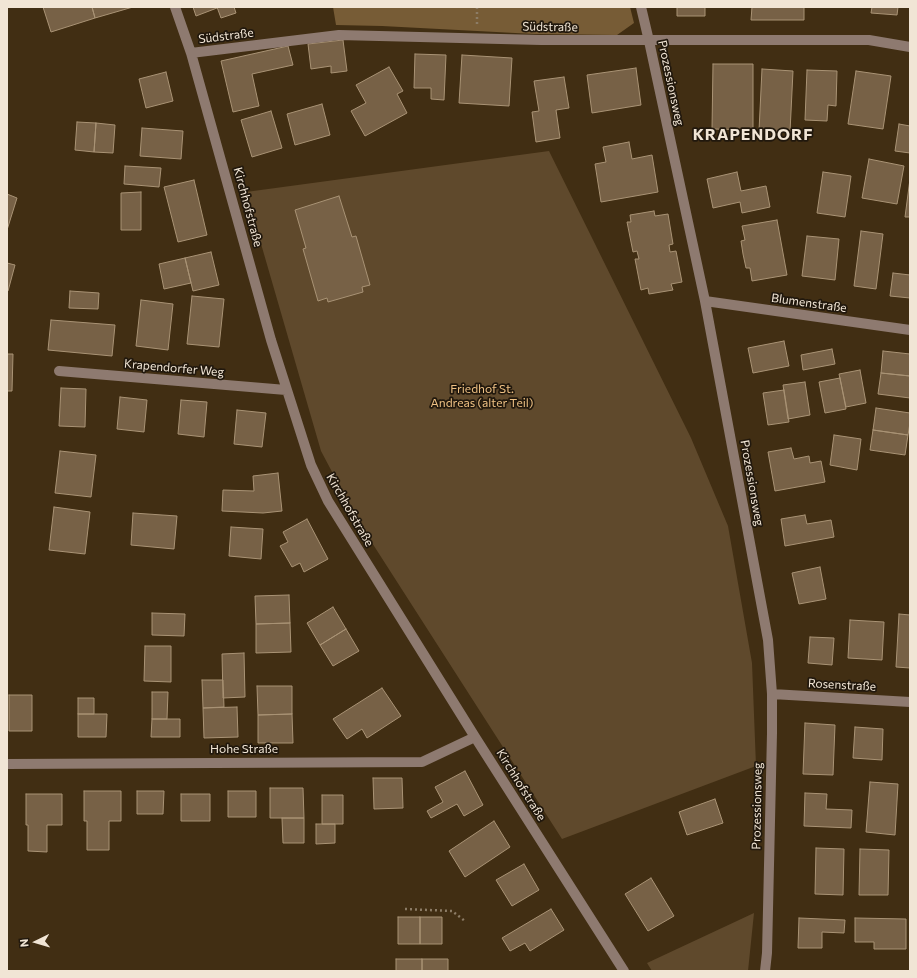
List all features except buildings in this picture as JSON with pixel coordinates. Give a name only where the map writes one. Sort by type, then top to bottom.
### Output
[{"type":"street","name":"Kirchhofstraße","points":[[175,7],[191,53],[269,333],[310,465],[328,501],[475,737],[624,971]]},
{"type":"street","name":"Prozessionsweg","points":[[641,7],[705,300],[768,640],[772,694],[768,938],[765,971]]},
{"type":"street","name":"Südstraße","points":[[191,53],[339,35],[541,40],[869,40],[910,47]]},
{"type":"street","name":"Blumenstraße","points":[[705,300],[910,330]]},
{"type":"street","name":"Krapendorfer Weg","points":[[60,371],[286,390]]},
{"type":"street","name":"Rosenstraße","points":[[772,694],[910,702]]},
{"type":"street","name":"Hohe Straße","points":[[7,764],[422,762],[475,737]]},
{"type":"path","points":[[405,910],[452,911],[465,921]]},
{"type":"green space","name":"Friedhof St. Andreas (alter Teil)","points":[[549,151],[691,438],[728,526],[752,663],[756,766],[562,839],[358,521],[321,451],[246,192]]},
{"type":"green space","points":[[754,913],[748,971],[652,971],[647,963]]},
{"type":"shaded area","points":[[333,7],[630,7],[634,23],[617,35],[534,34],[336,25]]},
{"type":"district","name":"KRAPENDORF","points":[[753,135]]}]
